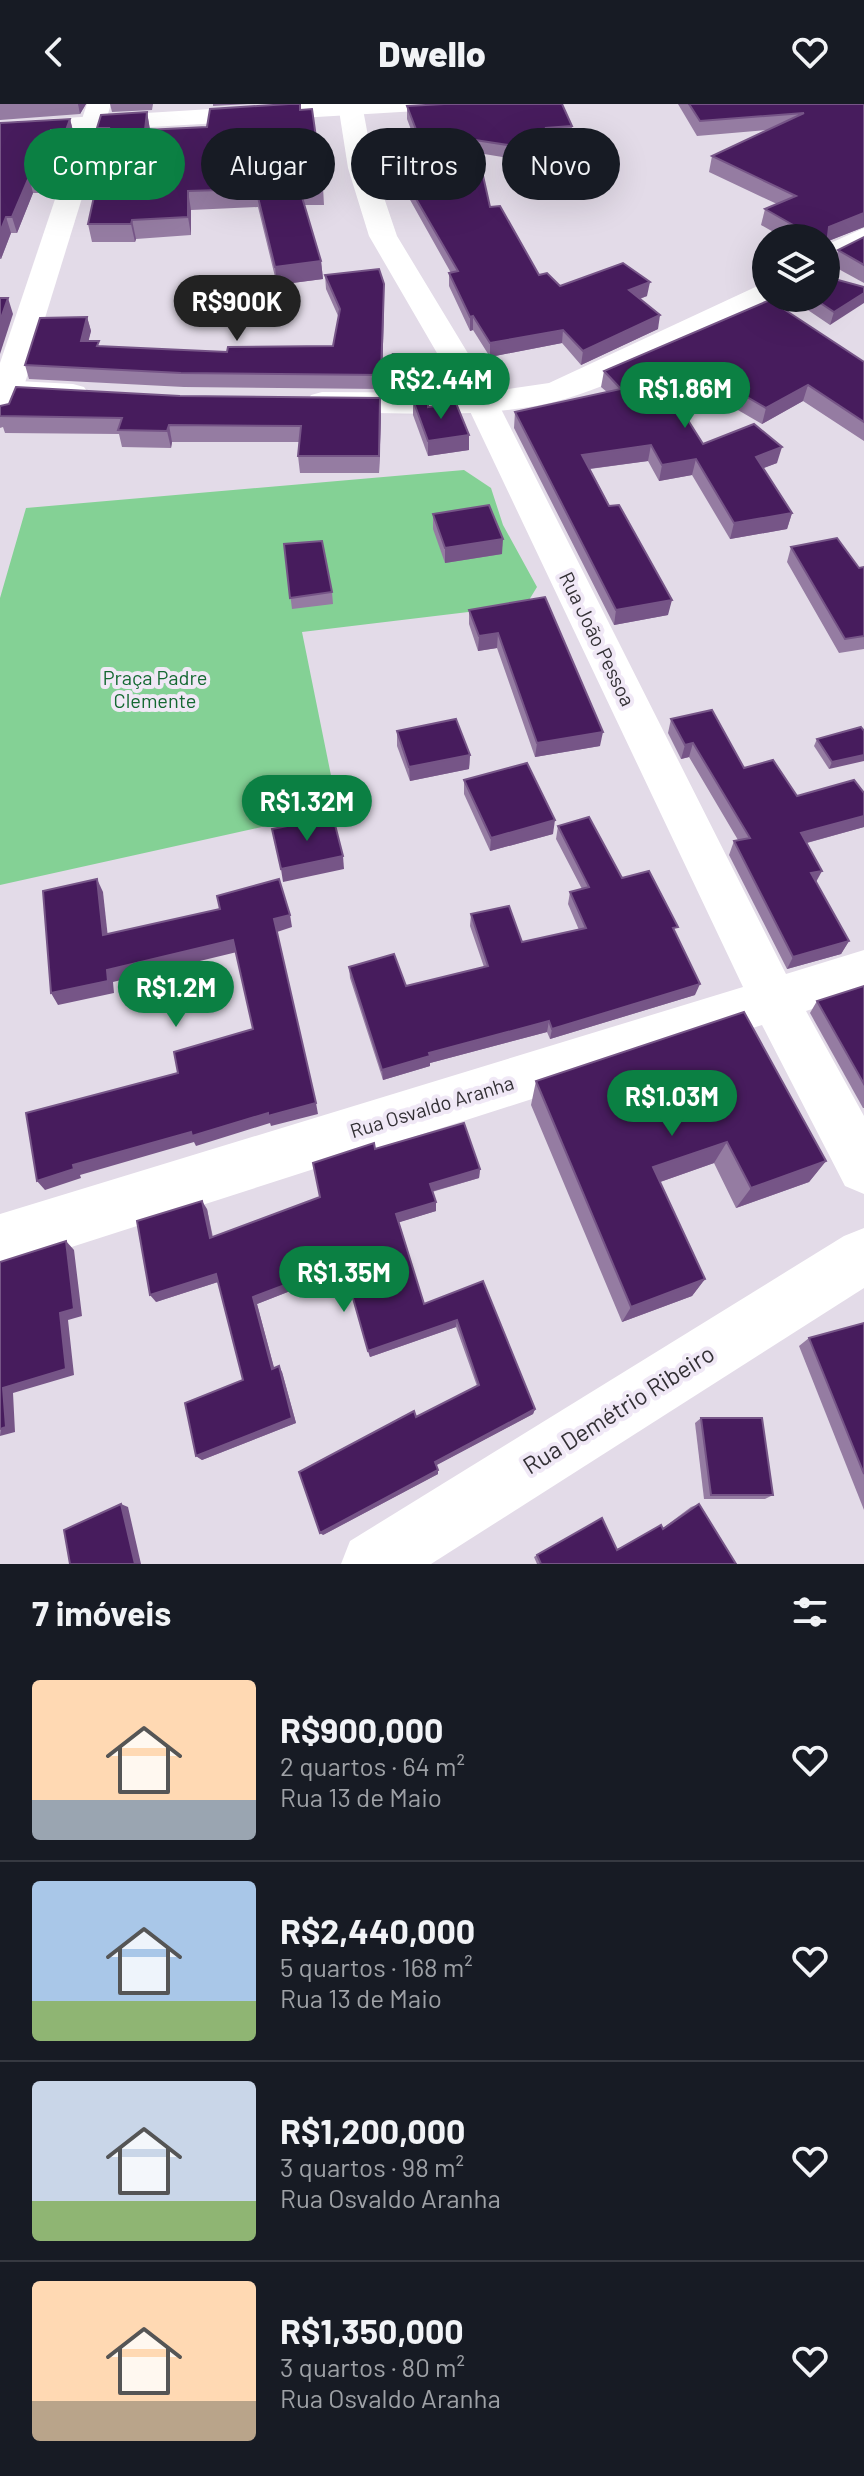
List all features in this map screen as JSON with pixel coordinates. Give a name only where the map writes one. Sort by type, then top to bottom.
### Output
[{"type":"street","points":[[0,129],[96,112],[417,104]]},
{"type":"street","name":"Rua João Pessoa","points":[[351,107],[361,168],[383,236],[482,403],[774,1000],[864,1168]]},
{"type":"street","points":[[96,112],[2,397],[110,396]]},
{"type":"street","points":[[840,249],[864,236]]},
{"type":"street","points":[[294,401],[482,403],[557,391],[752,307]]},
{"type":"street","name":"Rua Osvaldo Aranha","points":[[0,1242],[864,971]]},
{"type":"street","name":"Rua Demétrio Ribeiro","points":[[373,1564],[864,1256]]},
{"type":"green space","name":"Praça Padre Clemente","points":[[464,470],[491,488],[503,525],[537,587],[526,605],[302,632],[338,810],[0,885],[0,598],[26,508]]},
{"type":"building","points":[[300,104],[300,110],[312,109],[315,128],[201,128],[201,191],[188,191],[188,217],[132,220],[131,224],[88,224],[93,200],[185,200],[185,128],[207,127],[210,109]]},
{"type":"building","points":[[562,104],[572,126],[502,128],[502,144],[486,142],[486,128],[415,128],[407,106]]},
{"type":"building","points":[[689,104],[864,104],[864,213],[836,224],[791,224],[765,209],[796,196],[712,156],[804,113],[700,121]]},
{"type":"building","points":[[147,112],[145,128],[97,128],[101,115]]},
{"type":"building","points":[[70,119],[67,128],[24,128],[24,189],[12,217],[6,217],[0,232],[0,123]]},
{"type":"building","points":[[486,189],[490,207],[500,206],[539,275],[547,273],[560,286],[623,263],[650,282],[629,290],[660,315],[583,351],[563,330],[490,343],[473,316],[470,317],[449,273],[458,271],[417,200],[486,200]]},
{"type":"building","points":[[259,200],[303,200],[321,261],[275,267]]},
{"type":"building","points":[[864,237],[864,265],[840,251]]},
{"type":"building","points":[[379,269],[384,284],[381,375],[181,373],[25,365],[40,318],[87,317],[81,341],[99,341],[97,346],[227,352],[228,347],[333,346],[340,309],[325,275]]},
{"type":"building","points":[[840,281],[864,287],[864,293],[840,308]]},
{"type":"building","points":[[0,298],[8,298],[0,321]]},
{"type":"building","points":[[752,308],[752,312],[788,312],[864,362],[864,422],[808,385],[766,408],[716,379],[674,398],[703,444],[754,424],[782,447],[756,457],[792,513],[734,523],[696,459],[662,465],[651,445],[582,455],[609,506],[619,505],[672,600],[616,610],[515,412],[621,389],[604,371]]},
{"type":"building","points":[[393,354],[428,354],[428,382],[403,381]]},
{"type":"building","points":[[16,387],[180,396],[380,398],[379,456],[298,456],[301,426],[169,425],[167,431],[118,430],[122,418],[0,416],[0,406],[9,404]]},
{"type":"building","points":[[413,400],[428,400],[428,407],[456,403],[469,435],[428,441]]},
{"type":"building","points":[[489,505],[503,539],[445,548],[433,514]]},
{"type":"building","points":[[837,538],[859,568],[864,567],[864,636],[845,639],[791,547]]},
{"type":"building","points":[[322,541],[332,592],[290,598],[284,544]]},
{"type":"building","points":[[545,597],[603,732],[537,743],[498,633],[479,636],[469,610]]},
{"type":"building","points":[[712,710],[744,768],[773,760],[797,796],[854,780],[864,793],[864,816],[801,833],[822,871],[811,873],[849,941],[793,957],[734,841],[750,838],[693,743],[685,745],[671,719]]},
{"type":"building","points":[[456,719],[470,755],[409,767],[397,731]]},
{"type":"building","points":[[861,727],[864,731],[864,755],[832,762],[817,739]]},
{"type":"building","points":[[527,763],[555,820],[491,838],[464,780]]},
{"type":"building","points":[[333,817],[343,856],[281,869],[272,829]]},
{"type":"building","points":[[589,817],[622,878],[649,871],[678,927],[673,928],[700,984],[552,1029],[549,1021],[429,1053],[430,1056],[382,1070],[349,967],[394,954],[406,986],[488,966],[471,914],[509,906],[522,942],[586,928],[570,892],[589,887],[558,826]]},
{"type":"building","points":[[97,879],[103,935],[220,909],[217,896],[279,879],[290,915],[274,919],[316,1103],[268,1116],[268,1113],[192,1136],[191,1132],[73,1165],[74,1169],[37,1181],[26,1113],[178,1073],[174,1052],[253,1029],[233,940],[107,970],[108,981],[51,993],[43,891]]},
{"type":"building","points":[[864,986],[864,1084],[817,1001]]},
{"type":"building","points":[[744,1012],[826,1161],[751,1188],[727,1142],[653,1167],[705,1279],[631,1307],[536,1081]]},
{"type":"building","points":[[464,1123],[480,1169],[430,1184],[436,1202],[396,1214],[424,1304],[483,1281],[535,1409],[435,1462],[438,1470],[320,1533],[299,1472],[414,1411],[416,1417],[479,1385],[457,1320],[368,1351],[343,1263],[253,1297],[272,1369],[279,1366],[292,1418],[196,1456],[185,1403],[243,1380],[216,1274],[150,1295],[137,1221],[202,1201],[210,1238],[320,1197],[313,1163],[374,1143],[375,1149]]},
{"type":"building","points":[[66,1241],[74,1309],[60,1313],[66,1369],[3,1388],[6,1427],[0,1429],[0,1262]]},
{"type":"building","points":[[864,1323],[864,1474],[809,1338]]},
{"type":"building","points":[[701,1418],[762,1418],[773,1495],[711,1495]]},
{"type":"building","points":[[121,1504],[135,1564],[70,1564],[64,1530]]},
{"type":"building","points":[[699,1504],[736,1564],[541,1564],[537,1555],[602,1518],[617,1550],[661,1525],[663,1529]]}]
